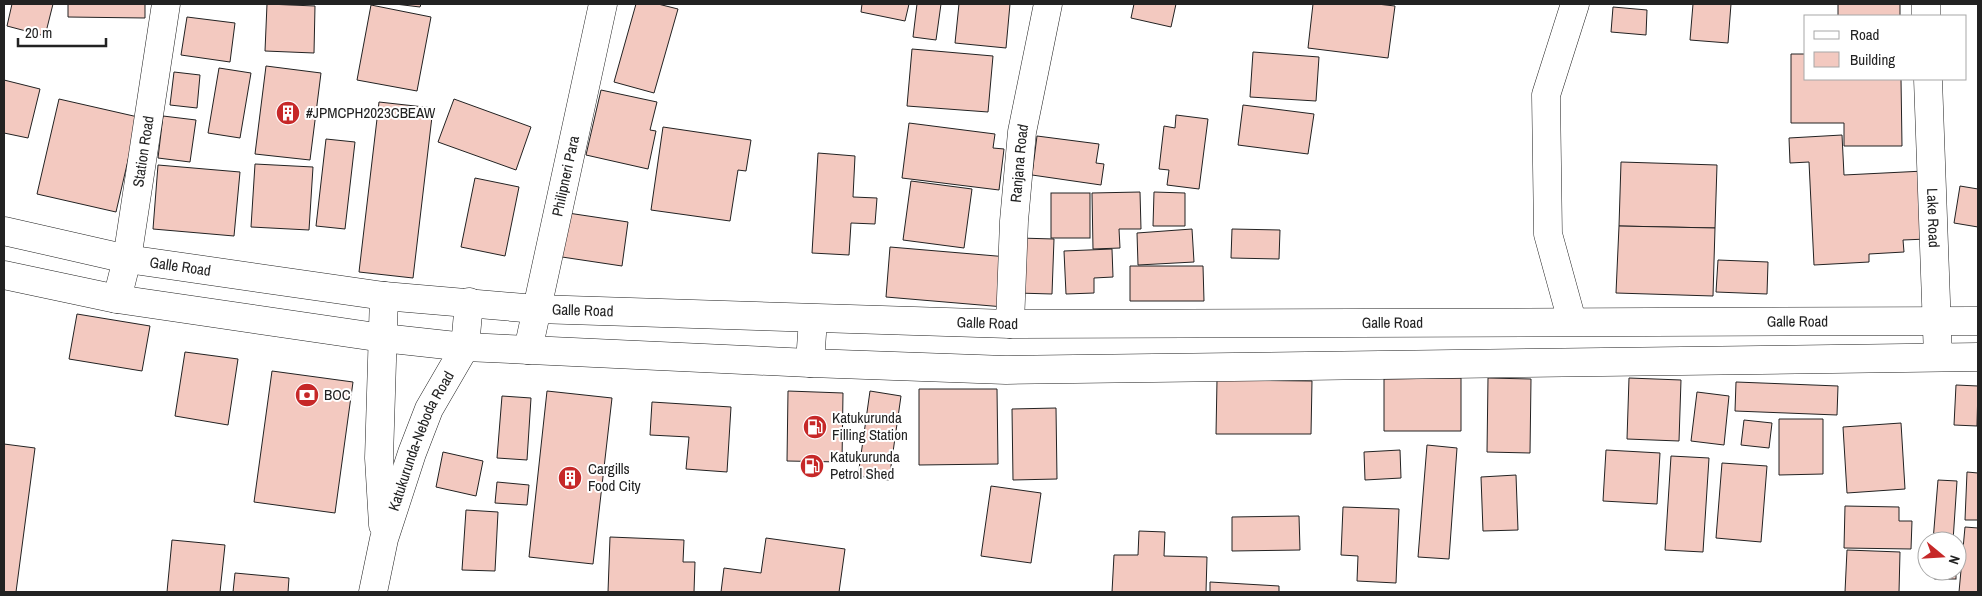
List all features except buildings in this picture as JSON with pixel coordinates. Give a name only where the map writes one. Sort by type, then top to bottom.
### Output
[{"type":"main road","name":"Station Road","points":[[117,299],[128,259],[166,4]]},
{"type":"main road","name":"Philipneri Para","points":[[528,350],[603,4]]},
{"type":"main road","name":"Ranjana Road","points":[[1010,324],[1014,221],[1022,132],[1048,4]]},
{"type":"main road","points":[[1572,321],[1548,234],[1546,95],[1575,4]]},
{"type":"main road","name":"Lake Road","points":[[1928,80],[1938,357]]},
{"type":"main road","name":"Galle Road","points":[[4,232],[128,259],[384,296],[536,309],[1010,324],[1978,321]]},
{"type":"main road","points":[[4,275],[117,299],[383,338],[465,347],[810,363],[1006,370],[1978,357]]},
{"type":"main road","name":"Katukurunda-Neboda Road","points":[[384,296],[379,458],[384,539]]},
{"type":"main road","points":[[465,347],[469,302]]},
{"type":"main road","points":[[810,363],[812,318]]},
{"type":"main road","name":"Katukurunda-Neboda Road","points":[[373,592],[384,539],[429,409],[465,347]]},
{"type":"place","name":"#JPMCPH2023CBEAW","points":[[288,113]]},
{"type":"place","name":"BOC","points":[[307,395]]},
{"type":"place","name":"Katukurunda Filling Station","points":[[815,427]]},
{"type":"place","name":"Katukurunda Petrol Shed","points":[[812,466]]},
{"type":"place","name":"Cargills Food City","points":[[570,478]]}]
